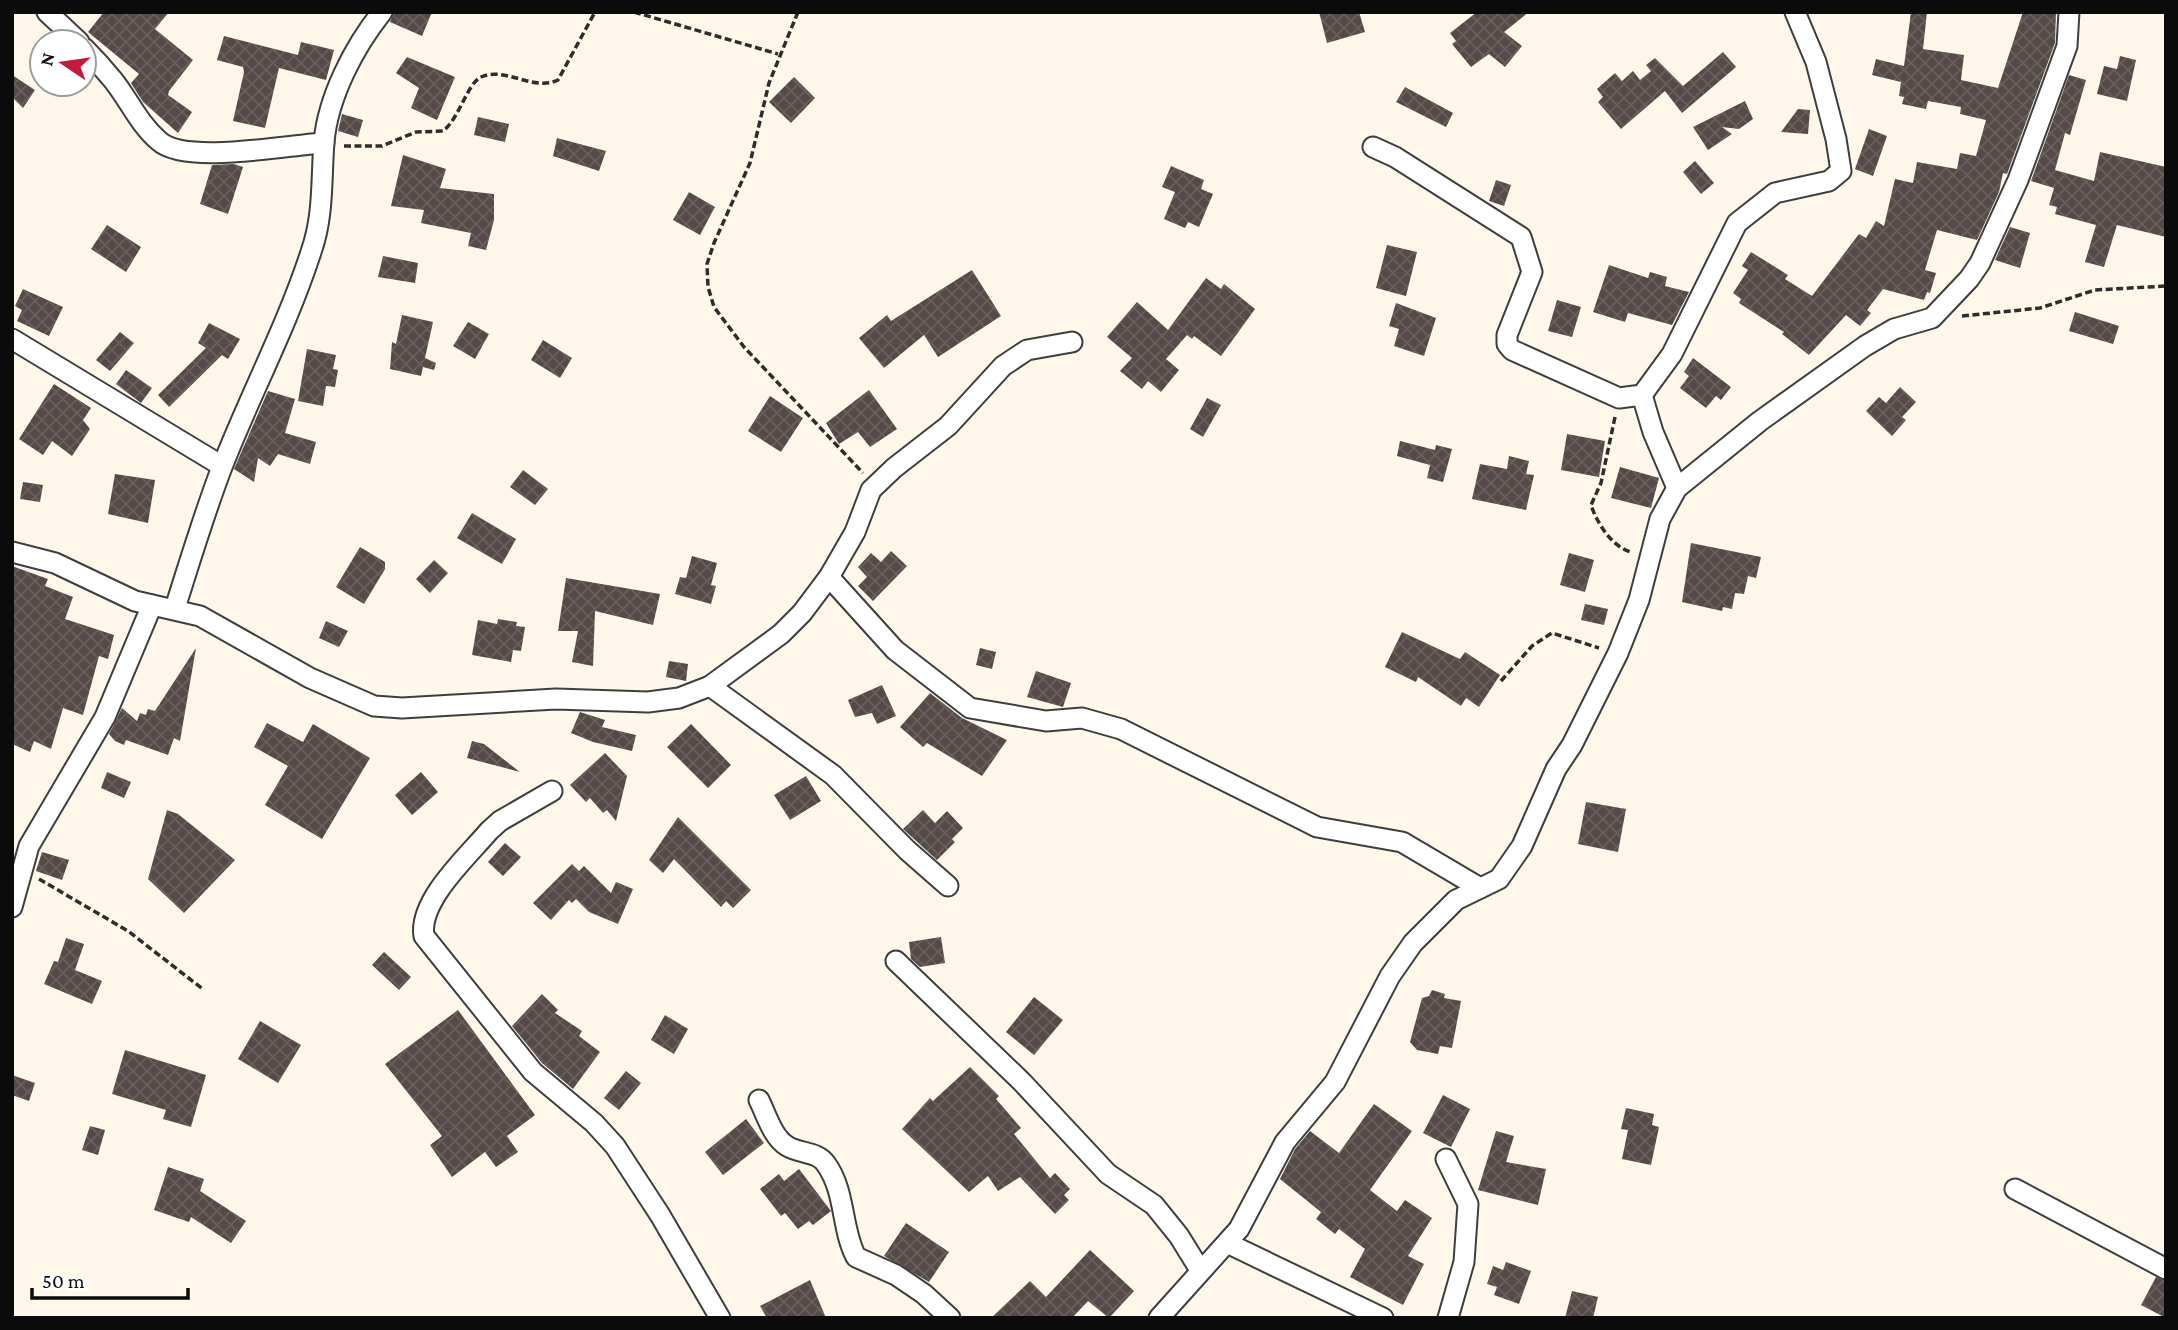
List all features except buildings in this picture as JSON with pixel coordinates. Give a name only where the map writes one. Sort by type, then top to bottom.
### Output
[{"type":"street","points":[[47,12],[64,28]]},
{"type":"street","points":[[175,608],[222,466],[284,327],[313,249],[324,189],[324,143],[338,88],[382,12]]},
{"type":"street","points":[[1373,147],[1395,157],[1521,237],[1532,272],[1507,335],[1507,344],[1512,350],[1619,398],[1642,395],[1687,327],[1737,223],[1774,193],[1829,181],[1841,171],[1836,138],[1816,62],[1795,12]]},
{"type":"street","points":[[1159,1318],[1227,1243],[1249,1213],[1285,1142],[1340,1072],[1400,960],[1433,920],[1455,900],[1499,879],[1522,846],[1546,789],[1572,746],[1618,653],[1639,600],[1660,519],[1677,488],[1760,421],[1865,346],[1894,329],[1932,318],[1969,279],[1991,240],[2018,180],[2067,46],[2069,12]]},
{"type":"street","points":[[98,63],[114,81],[137,117],[158,141],[171,148],[209,154],[324,143]]},
{"type":"street","points":[[12,339],[222,466]]},
{"type":"street","points":[[12,552],[55,563],[135,601],[175,608],[200,616],[310,678],[374,706],[402,708],[556,699],[648,702],[679,698],[710,686],[781,634],[802,613],[830,576],[855,532],[876,485],[948,426],[1017,355],[1027,350],[1072,342]]},
{"type":"street","points":[[1642,395],[1653,432],[1677,488]]},
{"type":"street","points":[[830,576],[895,650],[970,708],[1046,720],[1082,718],[1121,729],[1317,827],[1402,842],[1480,888]]},
{"type":"street","points":[[12,907],[38,826],[121,686],[152,605]]},
{"type":"street","points":[[710,686],[833,775],[907,850],[948,886]]},
{"type":"street","points":[[552,791],[500,821],[489,831],[433,898],[424,919],[424,936],[533,1072],[594,1123],[615,1146],[660,1215],[720,1318]]},
{"type":"street","points":[[896,961],[1021,1082],[1108,1174],[1154,1205],[1180,1236],[1200,1270]]},
{"type":"street","points":[[759,1100],[773,1129],[786,1146],[821,1158],[829,1168],[840,1195],[856,1257],[896,1275],[924,1294],[950,1318]]},
{"type":"street","points":[[1446,1159],[1468,1204],[1464,1262],[1448,1318]]},
{"type":"street","points":[[2015,1189],[2166,1269]]},
{"type":"street","points":[[1227,1243],[1383,1318]]},
{"type":"path","points":[[324,143],[382,146],[416,132],[443,131],[455,120],[476,81],[484,76],[500,76],[543,84],[558,80],[563,77],[595,12]]},
{"type":"path","points":[[634,12],[778,54]]},
{"type":"path","points":[[799,12],[778,54],[750,163],[713,243],[707,264],[710,297],[714,307],[744,348],[844,455],[876,485]]},
{"type":"path","points":[[1932,318],[2040,308],[2095,290],[2166,286]]},
{"type":"path","points":[[1619,398],[1601,483],[1591,505],[1595,516],[1620,549],[1650,558]]},
{"type":"path","points":[[1500,681],[1532,646],[1552,633],[1618,653]]},
{"type":"path","points":[[22,869],[128,931],[204,990]]}]
